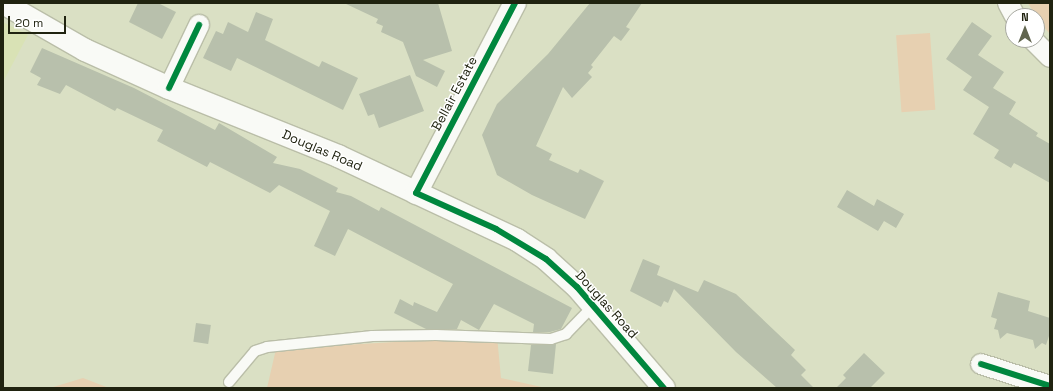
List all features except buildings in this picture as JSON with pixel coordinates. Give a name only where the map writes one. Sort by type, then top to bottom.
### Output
[{"type":"main road","name":"Douglas Road","points":[[3,3],[85,50],[169,88],[338,156],[517,240],[559,270],[593,306],[664,388]]},
{"type":"main road","name":"Bellair Estate","points":[[416,193],[513,4]]},
{"type":"street","points":[[169,88],[199,26]]},
{"type":"street","points":[[1041,48],[1050,57]]},
{"type":"street","points":[[981,364],[1050,386]]},
{"type":"lane","points":[[229,382],[254,351],[267,347],[372,336],[436,335],[551,339],[566,334],[593,306]]},
{"type":"shaded area","points":[[1028,3],[1050,3],[1050,34],[1045,28],[1045,8],[1031,8]]},
{"type":"shaded area","points":[[3,22],[28,35],[3,82]]},
{"type":"shaded area","points":[[930,33],[935,110],[901,112],[896,35]]},
{"type":"shaded area","points":[[497,336],[501,378],[546,388],[267,388],[276,349]]},
{"type":"shaded area","points":[[83,378],[109,388],[50,388]]},
{"type":"cycle path","points":[[515,3],[416,193],[496,229],[546,259],[577,287],[664,388]]},
{"type":"cycle path","points":[[169,88],[199,25]]},
{"type":"cycle path","points":[[981,364],[1050,386]]}]
